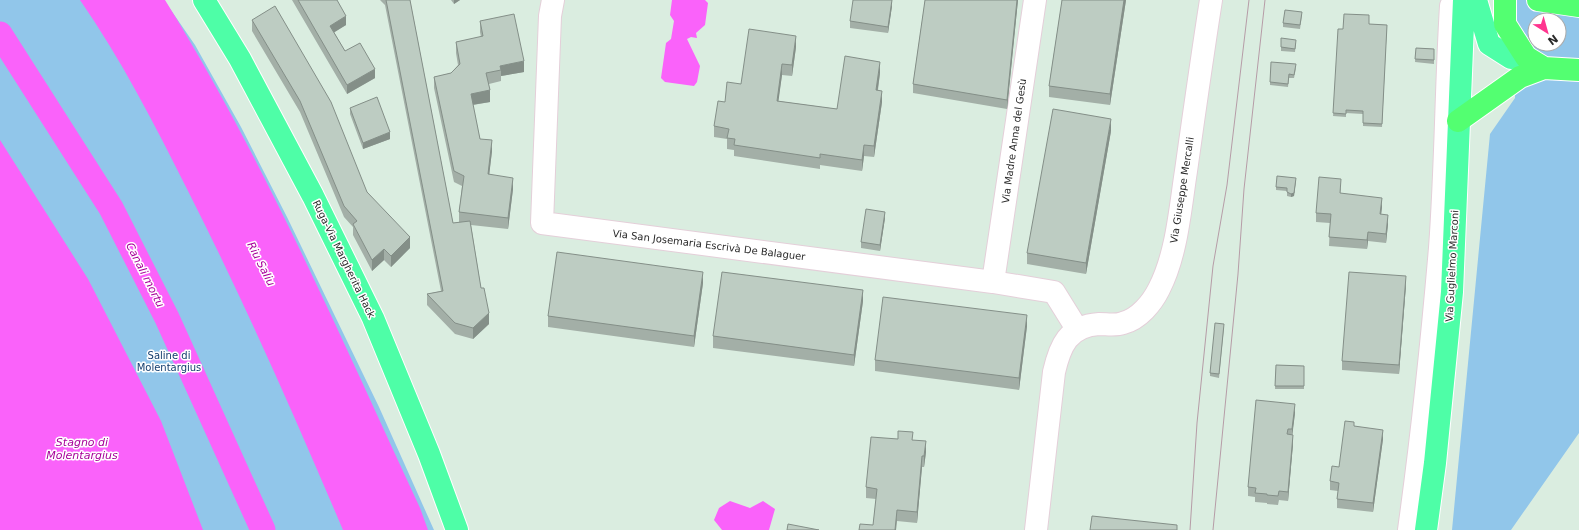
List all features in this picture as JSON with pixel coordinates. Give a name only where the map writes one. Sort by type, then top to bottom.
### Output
[{"type":"highway","points":[[1505,0],[1506,24],[1535,62],[1579,70]]},
{"type":"highway","points":[[1538,0],[1579,6]]},
{"type":"highway","points":[[1458,122],[1520,77],[1535,62]]},
{"type":"main road","name":"Ruga-Via Margherita Hack","points":[[204,0],[247,72],[313,196],[373,318],[429,454],[457,530]]},
{"type":"main road","name":"Via Guglielmo Marconi","points":[[1426,530],[1435,463],[1452,292],[1464,0]]},
{"type":"main road","points":[[1476,0],[1489,44],[1511,58],[1535,62]]},
{"type":"street","name":"Via San Josemaria Escrivà De Balaguer","points":[[553,0],[550,24],[542,223],[993,282],[1054,292],[1077,329]]},
{"type":"street","name":"Via Madre Anna del Gesù","points":[[993,282],[1035,0]]},
{"type":"street","name":"Via Giuseppe Mercalli","points":[[1077,329],[1098,324],[1124,323],[1136,317],[1152,301],[1160,288],[1176,232],[1211,0]]},
{"type":"street","points":[[1409,530],[1419,459],[1440,247],[1451,6],[1454,0]]},
{"type":"street","points":[[1036,530],[1057,358],[1064,342],[1077,329]]},
{"type":"green space","name":"Saline di Molentargius","points":[[0,0],[164,0],[195,45],[241,127],[287,217],[379,407],[434,530],[0,530]]},
{"type":"green space","points":[[1517,0],[1579,0],[1579,433],[1511,530],[1452,530],[1490,134],[1515,98]]},
{"type":"water","name":"Riu Saliu","points":[[80,0],[165,0],[236,123],[269,186],[331,314],[420,508],[428,530],[343,530],[229,273],[163,141],[137,93],[110,45]]},
{"type":"water","points":[[672,0],[705,0],[708,3],[705,25],[696,33],[697,38],[691,37],[687,39],[700,66],[697,82],[694,86],[665,82],[661,78],[666,43],[671,39],[674,21],[670,15]]},
{"type":"water","name":"Stagno di Molentargius","points":[[0,140],[88,279],[161,421],[203,530],[0,530]]},
{"type":"water","points":[[730,501],[750,508],[763,501],[775,509],[769,530],[722,530],[714,520],[719,508]]},
{"type":"building","points":[[298,0],[337,0],[346,16],[330,26],[345,51],[360,43],[375,69],[347,85]]},
{"type":"building","points":[[386,0],[410,0],[453,223],[470,221],[481,288],[484,288],[489,313],[473,328],[455,323],[427,294],[443,291]]},
{"type":"building","points":[[853,0],[892,0],[888,27],[850,21]]},
{"type":"building","points":[[925,0],[1017,0],[1007,100],[913,84]]},
{"type":"building","points":[[1062,0],[1124,0],[1110,94],[1049,86]]},
{"type":"building","points":[[275,6],[331,102],[367,192],[410,237],[391,256],[384,249],[372,260],[353,224],[357,221],[344,206],[300,101],[252,20]]},
{"type":"building","points":[[1285,10],[1302,12],[1300,25],[1283,23]]},
{"type":"building","points":[[514,14],[524,61],[500,66],[501,70],[486,73],[490,90],[471,94],[480,139],[492,140],[488,174],[513,178],[508,218],[459,212],[464,176],[454,171],[434,77],[451,73],[460,64],[456,42],[483,36],[480,21]]},
{"type":"building","points":[[1344,14],[1369,15],[1369,24],[1387,25],[1382,124],[1363,123],[1363,111],[1346,110],[1346,114],[1333,113],[1338,29],[1343,29]]},
{"type":"building","points":[[749,29],[796,36],[792,65],[782,64],[777,101],[837,109],[845,56],[880,62],[876,90],[882,91],[874,146],[864,145],[862,160],[820,154],[820,158],[734,145],[735,139],[727,138],[729,129],[714,126],[718,101],[725,102],[727,82],[741,84]]},
{"type":"building","points":[[1281,38],[1296,40],[1295,49],[1281,47]]},
{"type":"building","points":[[1416,48],[1434,49],[1434,60],[1415,59]]},
{"type":"building","points":[[1271,62],[1296,64],[1294,75],[1289,74],[1288,84],[1270,82]]},
{"type":"building","points":[[377,97],[390,132],[363,143],[350,108]]},
{"type":"building","points":[[1053,109],[1111,119],[1086,263],[1027,253]]},
{"type":"building","points":[[1277,176],[1296,178],[1294,193],[1291,194],[1287,192],[1287,188],[1276,187]]},
{"type":"building","points":[[1319,177],[1341,179],[1340,193],[1382,198],[1380,214],[1388,215],[1386,234],[1368,232],[1367,240],[1329,237],[1331,214],[1316,213]]},
{"type":"building","points":[[866,209],[885,212],[880,245],[861,242]]},
{"type":"building","points":[[557,252],[703,272],[694,336],[548,316]]},
{"type":"building","points":[[722,272],[863,290],[854,355],[713,336]]},
{"type":"building","points":[[1349,272],[1406,276],[1399,365],[1342,361]]},
{"type":"building","points":[[883,297],[1027,315],[1019,378],[875,360]]},
{"type":"building","points":[[1215,323],[1224,324],[1219,374],[1210,373]]},
{"type":"building","points":[[1276,365],[1304,366],[1304,386],[1275,386]]},
{"type":"building","points":[[1256,400],[1295,404],[1292,429],[1288,429],[1287,434],[1293,435],[1288,492],[1279,491],[1278,496],[1255,493],[1256,488],[1248,487]]},
{"type":"building","points":[[1345,421],[1354,422],[1354,426],[1383,430],[1373,503],[1337,499],[1339,483],[1330,481],[1332,466],[1339,467]]},
{"type":"building","points":[[898,431],[913,432],[912,440],[926,441],[924,456],[922,456],[917,512],[897,510],[895,530],[859,530],[860,524],[873,525],[877,489],[866,487],[871,437],[898,439]]},
{"type":"building","points":[[1092,516],[1177,525],[1177,530],[1090,530]]},
{"type":"building","points":[[788,524],[819,530],[787,530]]},
{"type":"waterway","name":"Canali mortu","points":[[0,34],[111,208],[167,318],[263,530]]},
{"type":"tram line","points":[[1190,530],[1197,423],[1213,266],[1227,185],[1249,0]]},
{"type":"tram line","points":[[1213,530],[1238,274],[1244,189],[1265,0]]}]
